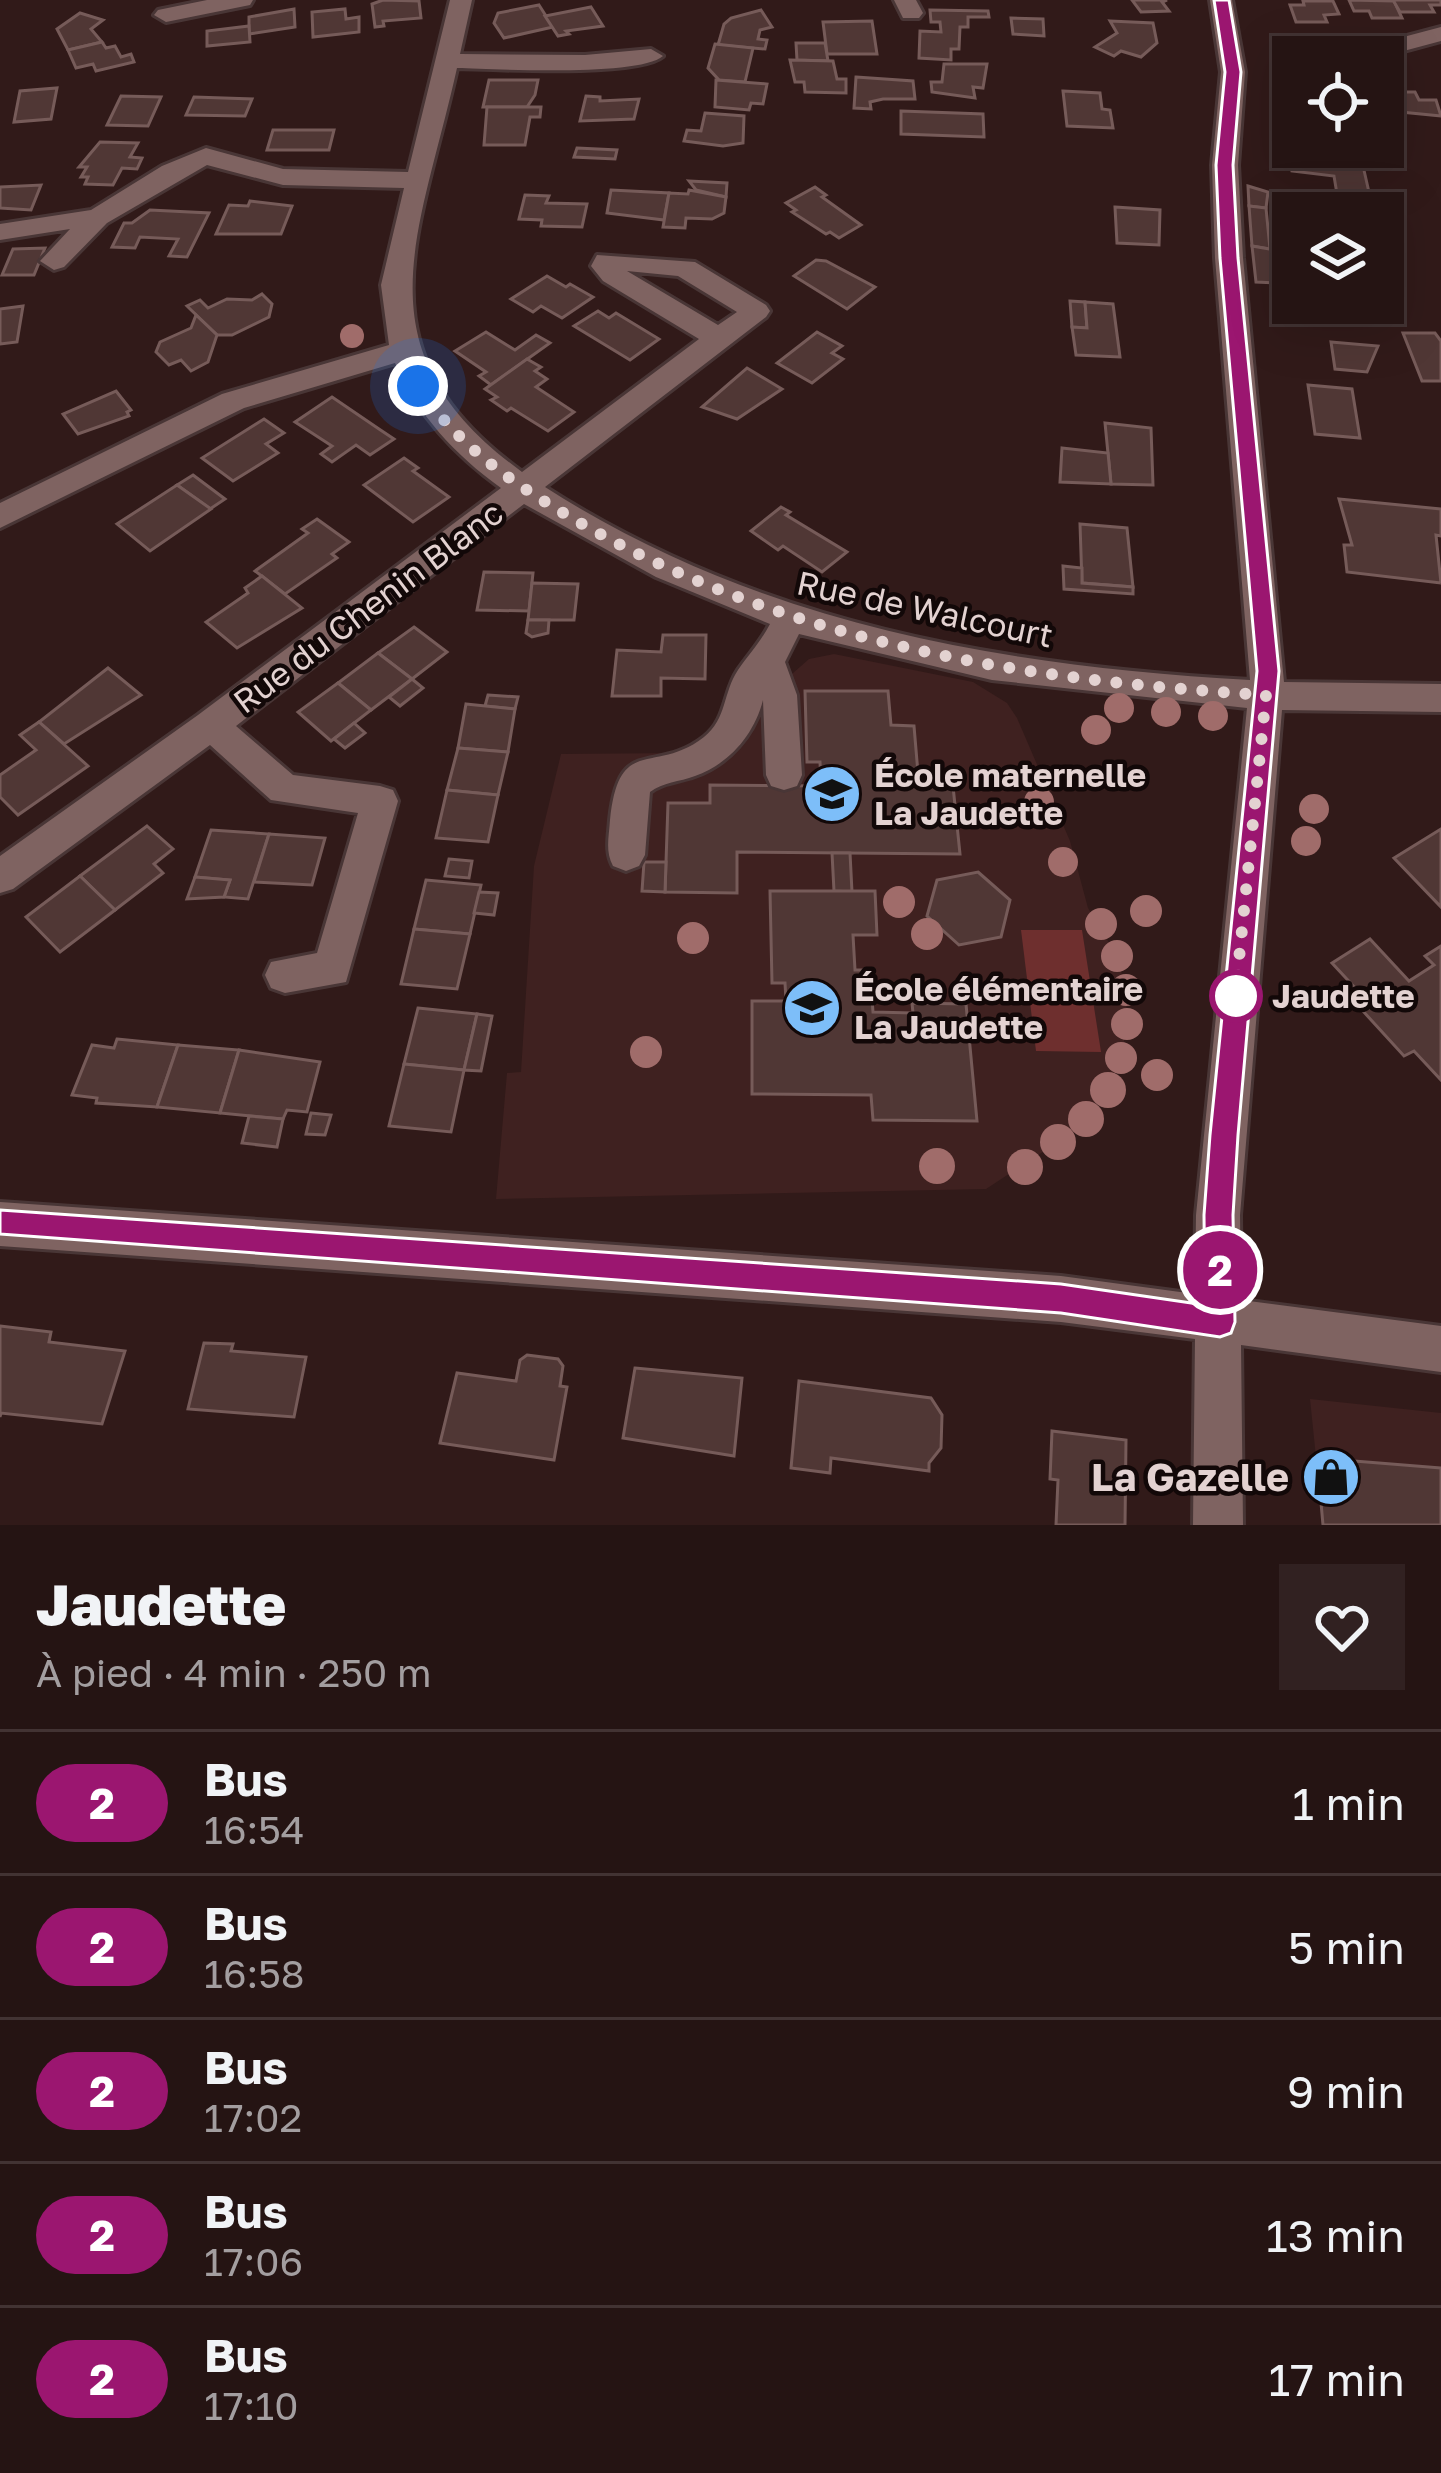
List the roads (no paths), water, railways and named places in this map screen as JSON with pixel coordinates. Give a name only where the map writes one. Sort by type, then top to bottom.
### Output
[{"type":"street","points":[[166,15],[242,0]]},
{"type":"street","name":"Rue de Walcourt","points":[[460,0],[395,286],[402,352],[437,415],[462,442],[525,489],[672,572],[790,617],[892,646],[1135,686],[1266,695],[1441,698]]},
{"type":"street","points":[[1218,1525],[1218,1215],[1266,695],[1264,601],[1229,258],[1225,165],[1233,72],[1222,0]]},
{"type":"street","points":[[1404,44],[1441,34]]},
{"type":"street","points":[[448,61],[585,62],[651,56]]},
{"type":"street","points":[[54,261],[98,218],[171,171],[206,156],[240,172],[272,177],[419,180]]},
{"type":"street","points":[[0,232],[98,218]]},
{"type":"street","points":[[525,489],[720,339]]},
{"type":"street","points":[[0,516],[61,490],[230,402],[333,367],[402,352]]},
{"type":"street","name":"Rue du Chenin Blanc","points":[[0,877],[525,489]]},
{"type":"street","points":[[626,855],[632,785],[648,772],[688,764],[720,745],[742,713],[751,678],[768,662],[790,617]]},
{"type":"street","points":[[768,662],[780,695],[784,775]]},
{"type":"street","name":"Rue du Chenin Blanc","points":[[211,725],[284,789],[380,801],[332,970],[285,975]]},
{"type":"street","points":[[0,1224],[1061,1299],[1441,1349]]},
{"type":"place","name":"École maternelle La Jaudette","points":[[832,794]]},
{"type":"place","name":"Jaudette","points":[[1236,996]]},
{"type":"place","name":"École élémentaire La Jaudette","points":[[812,1008]]},
{"type":"place","name":"La Gazelle","points":[[1331,1477]]}]
